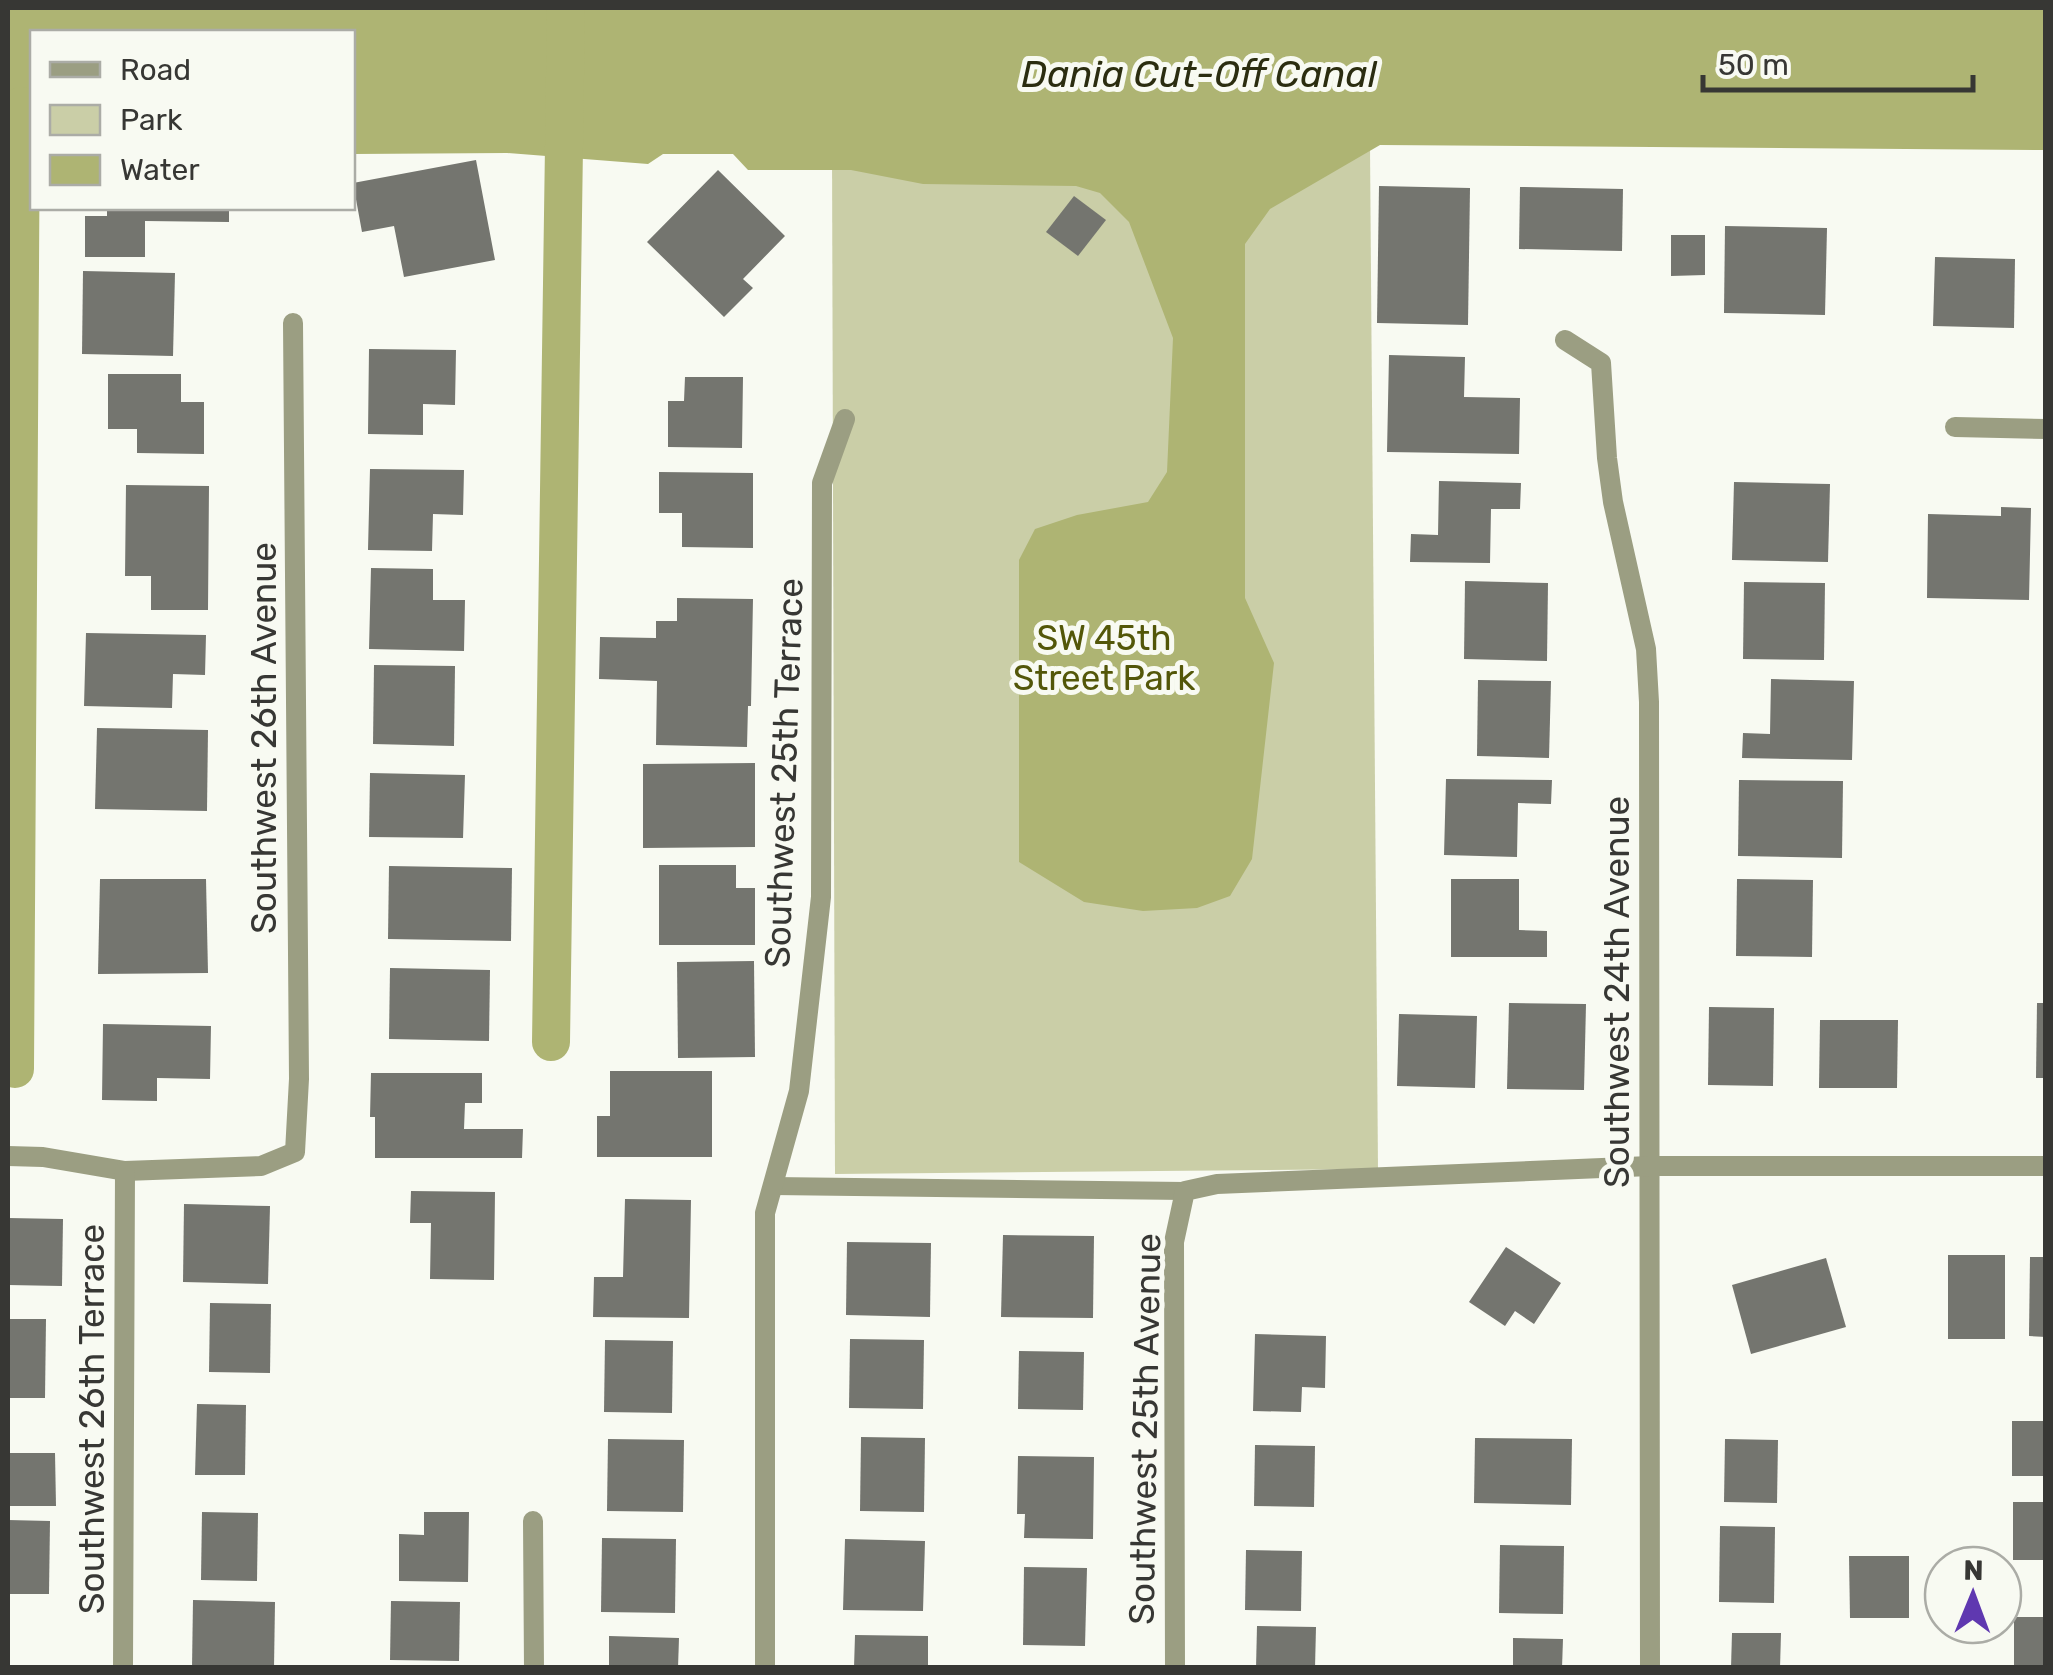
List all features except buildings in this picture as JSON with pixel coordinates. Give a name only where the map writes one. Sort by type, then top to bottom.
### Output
[{"type":"street","name":"Southwest 26th Avenue","points":[[125,1171],[261,1166],[295,1152],[299,1079],[293,323]]},
{"type":"street","name":"Southwest 24th Avenue","points":[[1565,340],[1600,362],[1613,502],[1646,648],[1650,1668]]},
{"type":"street","name":"Southwest 25th Terrace","points":[[765,1668],[765,1213],[800,1092],[821,897],[822,483],[845,419]]},
{"type":"street","points":[[1955,427],[2046,428]]},
{"type":"street","points":[[8,1156],[43,1157],[125,1171]]},
{"type":"street","points":[[1185,1191],[1216,1184],[1650,1166],[2046,1166]]},
{"type":"street","name":"Southwest 26th Terrace","points":[[123,1668],[125,1171]]},
{"type":"street","name":"Southwest 25th Avenue","points":[[1175,1668],[1174,1242],[1185,1191]]},
{"type":"street","points":[[533,1521],[534,1668]]},
{"type":"lane","points":[[773,1186],[1185,1191]]},
{"type":"green space","name":"SW 45th Street Park","points":[[832,145],[1370,148],[1378,1169],[835,1174]]},
{"type":"water","name":"Dania Cut-Off Canal","points":[[8,8],[2045,8],[2045,150],[1380,145],[1270,209],[1245,244],[1245,598],[1274,663],[1252,859],[1230,896],[1197,908],[1143,911],[1084,902],[1019,862],[1019,560],[1035,529],[1077,515],[1148,502],[1167,472],[1173,338],[1129,222],[1100,193],[1076,186],[923,184],[851,170],[748,170],[733,154],[663,154],[648,164],[507,153],[355,154],[355,30],[30,30],[30,155],[8,155]]},
{"type":"waterway","points":[[551,1042],[566,8]]},
{"type":"waterway","points":[[15,1069],[21,106]]}]
